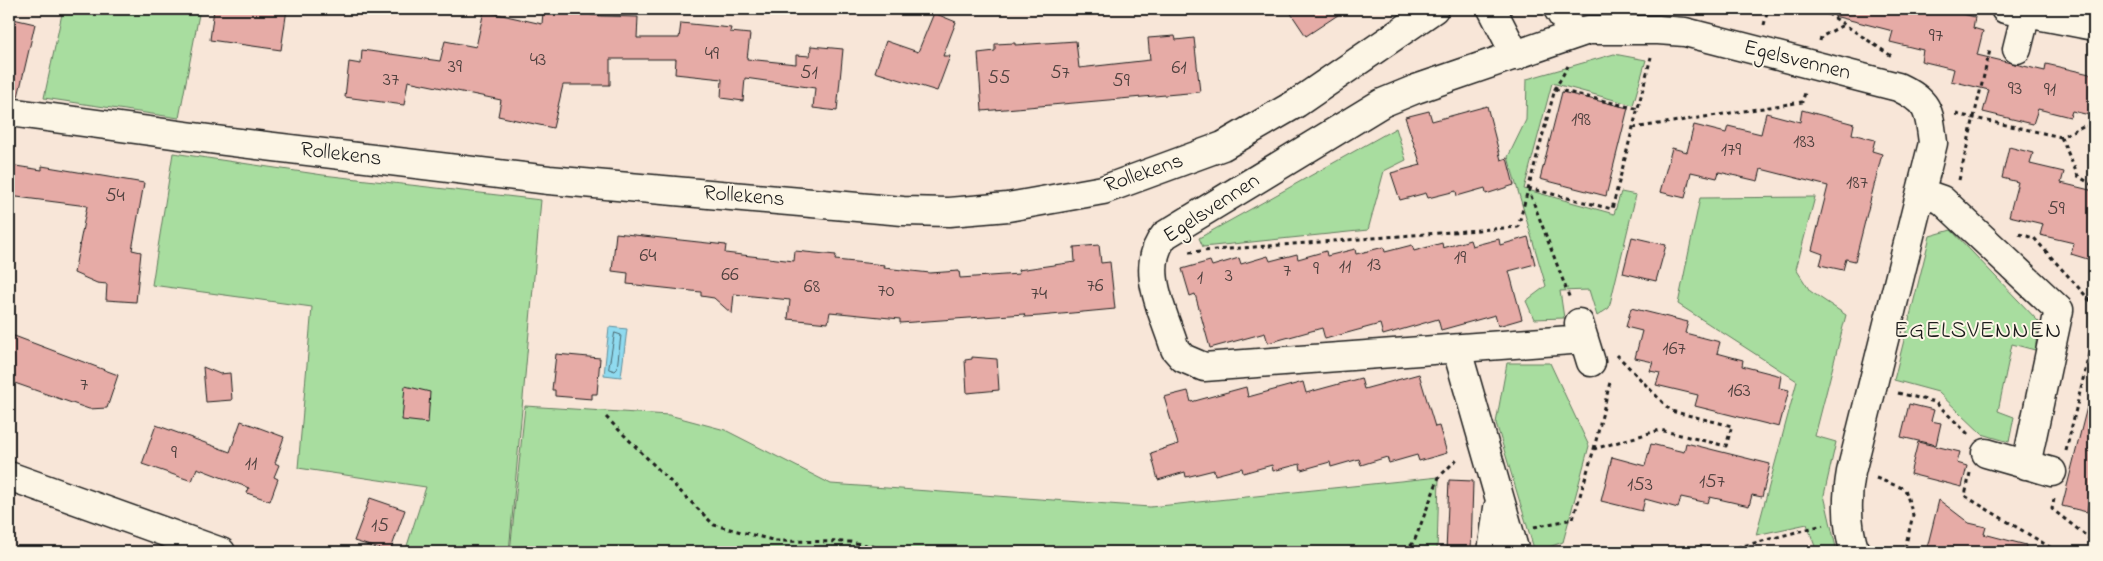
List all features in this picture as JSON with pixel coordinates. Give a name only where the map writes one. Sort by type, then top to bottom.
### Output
[{"type":"street","name":"Rollekens","points":[[9,112],[224,141],[549,180],[903,211],[949,212],[1008,208],[1103,190],[1223,146],[1297,104],[1434,9]]},
{"type":"street","points":[[1492,9],[1516,56]]},
{"type":"street","points":[[1558,9],[1581,32]]},
{"type":"street","points":[[2004,45],[2015,11],[2094,26]]},
{"type":"street","name":"Egelsvennen","points":[[1596,352],[1456,350],[1204,367],[1183,358],[1175,348],[1152,273],[1152,259],[1157,244],[1165,235],[1382,103],[1581,32],[1658,30],[1685,32],[1898,86],[1918,96],[1928,109]]},
{"type":"street","points":[[1855,552],[1847,518],[1847,495],[1872,386],[1922,193],[1933,143],[1928,109]]},
{"type":"street","points":[[1922,193],[1942,200],[1953,208],[2059,310],[2026,464]]},
{"type":"street","points":[[1456,350],[1513,542]]},
{"type":"street","points":[[1981,451],[2057,473]]},
{"type":"street","points":[[9,476],[221,552]]},
{"type":"street","points":[[1492,552],[1500,496]]},
{"type":"path","points":[[1821,9],[1894,58]]},
{"type":"path","points":[[1528,188],[1612,210],[1658,30]]},
{"type":"path","points":[[1157,244],[1193,254],[1518,227],[1555,89],[1581,32]]},
{"type":"path","points":[[1953,208],[1973,117],[2004,45]]},
{"type":"path","points":[[1633,128],[1802,102],[1812,64]]},
{"type":"path","points":[[1555,89],[1638,109]]},
{"type":"path","points":[[1928,109],[1973,117],[2061,138],[2085,125],[2094,127]]},
{"type":"path","points":[[2061,138],[2078,176],[2094,186]]},
{"type":"path","points":[[1513,542],[1573,519],[1594,449],[1596,352],[1528,188]]},
{"type":"path","points":[[2094,333],[2057,473],[2052,509],[2094,542]]},
{"type":"path","points":[[1594,449],[1660,430],[1726,446],[1732,426],[1671,411],[1606,343],[1596,352]]},
{"type":"path","points":[[1596,352],[1616,354]]},
{"type":"path","points":[[1872,386],[1934,402],[1972,438],[1981,451],[1965,496],[2058,552]]},
{"type":"path","points":[[606,417],[714,526],[776,541],[850,542],[901,552]]},
{"type":"path","points":[[1405,552],[1414,542],[1439,477],[1460,456]]},
{"type":"path","points":[[1851,472],[1870,476],[1905,489],[1913,515],[1904,552]]},
{"type":"path","points":[[1666,552],[1698,547],[1728,550],[1847,518]]},
{"type":"path","points":[[1574,552],[1581,550],[1590,552]]},
{"type":"green space","points":[[63,9],[200,9],[179,118],[44,98]]},
{"type":"green space","points":[[1614,54],[1646,60],[1633,105],[1552,83],[1524,189],[1614,214],[1621,192],[1636,195],[1609,308],[1597,316],[1589,290],[1560,291],[1564,318],[1534,319],[1526,301],[1546,286],[1508,157],[1526,120],[1527,79]]},
{"type":"green space","points":[[1396,128],[1406,160],[1384,171],[1368,230],[1203,247],[1199,238]]},
{"type":"green space","points":[[173,153],[323,175],[541,200],[509,552],[405,552],[426,487],[298,468],[312,307],[152,285]]},
{"type":"green space","points":[[1815,197],[1796,269],[1810,291],[1846,315],[1815,436],[1836,442],[1824,495],[1837,552],[1817,552],[1807,524],[1756,535],[1797,381],[1678,304],[1700,198]]},
{"type":"green space","points":[[1951,230],[2039,322],[2035,350],[2012,344],[1998,411],[2014,417],[2009,442],[1982,434],[1938,392],[1894,380],[1930,236]]},
{"type":"green space","points":[[1507,363],[1550,363],[1589,446],[1563,542],[1535,552],[1496,423]]},
{"type":"green space","points":[[525,406],[669,415],[725,430],[831,484],[1150,507],[1439,477],[1437,552],[510,552]]},
{"type":"water","points":[[609,327],[627,329],[621,377],[604,375]]},
{"type":"building","points":[[214,9],[287,9],[281,50],[210,40]]},
{"type":"building","points":[[1288,9],[1347,9],[1306,36]]},
{"type":"building","points":[[1835,9],[1943,9],[1975,17],[1973,28],[1983,31],[1977,55],[2045,71],[2046,64],[2094,75],[2094,116],[2072,111],[2070,117],[2038,109],[2033,124],[1983,112],[1989,90],[1951,81],[1954,69],[1921,61],[1923,50],[1890,42],[1893,31],[1834,16]]},
{"type":"building","points":[[553,10],[601,16],[638,17],[637,38],[679,38],[681,23],[731,28],[730,32],[750,34],[747,59],[796,64],[796,55],[810,56],[811,46],[843,49],[837,111],[813,108],[815,88],[745,78],[743,101],[721,98],[722,79],[675,74],[676,59],[610,59],[610,85],[563,85],[553,128],[498,116],[501,100],[408,81],[404,105],[345,97],[349,62],[361,64],[362,50],[440,61],[445,41],[476,47],[484,11],[542,24],[543,12],[553,12]]},
{"type":"building","points":[[934,13],[956,22],[943,56],[950,56],[937,91],[875,72],[886,41],[918,52]]},
{"type":"building","points":[[9,18],[35,24],[18,97],[9,97]]},
{"type":"building","points":[[1175,36],[1176,40],[1194,38],[1200,92],[982,111],[978,53],[995,51],[995,44],[1015,43],[1015,45],[1076,41],[1079,68],[1150,60],[1148,38]]},
{"type":"building","points":[[1562,92],[1628,108],[1606,196],[1540,179]]},
{"type":"building","points":[[1487,106],[1501,160],[1507,158],[1514,185],[1486,194],[1485,188],[1457,196],[1456,191],[1428,198],[1426,193],[1400,200],[1391,173],[1421,165],[1405,117],[1429,111],[1432,121]]},
{"type":"building","points":[[1802,110],[1854,124],[1852,134],[1875,140],[1872,151],[1882,154],[1855,261],[1846,259],[1843,270],[1820,265],[1823,254],[1812,250],[1828,186],[1761,169],[1758,181],[1719,172],[1717,178],[1691,172],[1685,198],[1660,192],[1672,148],[1687,152],[1694,125],[1726,133],[1728,126],[1761,134],[1766,113],[1800,122]]},
{"type":"building","points":[[2009,147],[2033,153],[2030,164],[2064,172],[2061,183],[2094,191],[2094,261],[2071,254],[2074,243],[2040,235],[2043,224],[2009,216],[2018,182],[2002,178]]},
{"type":"building","points":[[9,165],[42,170],[42,166],[144,183],[132,250],[141,252],[136,302],[106,300],[107,284],[97,283],[74,273],[87,206],[9,196]]},
{"type":"building","points":[[616,233],[726,245],[725,253],[794,261],[795,251],[836,255],[835,260],[885,265],[884,268],[930,273],[959,271],[960,278],[1019,274],[1018,270],[1075,262],[1074,247],[1099,245],[1101,263],[1110,262],[1115,309],[1025,317],[1024,314],[900,323],[900,319],[830,312],[828,323],[788,319],[790,300],[734,294],[732,314],[714,298],[701,296],[701,292],[627,284],[628,273],[612,271]]},
{"type":"building","points":[[1528,237],[1535,264],[1509,271],[1522,319],[1498,326],[1495,315],[1441,330],[1438,319],[1383,335],[1380,324],[1325,339],[1322,328],[1268,343],[1265,333],[1210,348],[1195,294],[1190,296],[1182,269],[1210,261],[1212,266],[1239,258],[1241,264],[1268,256],[1270,261],[1297,254],[1298,259],[1326,251],[1327,256],[1355,249],[1356,254],[1384,247],[1385,252],[1412,245],[1414,251],[1442,243],[1443,248],[1470,240],[1472,246],[1499,239],[1500,245]]},
{"type":"building","points":[[1632,237],[1666,245],[1656,281],[1623,273]]},
{"type":"building","points":[[1631,308],[1688,322],[1685,333],[1720,342],[1717,353],[1743,360],[1742,366],[1781,376],[1779,388],[1789,390],[1779,427],[1695,406],[1698,395],[1656,385],[1660,373],[1650,371],[1653,362],[1635,358],[1642,331],[1626,327]]},
{"type":"building","points":[[9,334],[118,375],[107,408],[89,409],[9,381]]},
{"type":"building","points":[[556,354],[600,358],[597,394],[592,394],[592,399],[555,396],[555,390],[552,390]]},
{"type":"building","points":[[972,357],[997,359],[999,390],[967,393],[965,360],[972,359]]},
{"type":"building","points":[[203,367],[220,374],[230,373],[232,400],[206,402]]},
{"type":"building","points":[[1419,374],[1435,427],[1439,426],[1447,453],[1419,461],[1417,455],[1389,463],[1387,457],[1361,465],[1359,459],[1331,467],[1330,462],[1301,470],[1300,464],[1273,471],[1272,465],[1243,473],[1242,468],[1215,475],[1214,470],[1186,477],[1185,472],[1158,480],[1151,453],[1178,444],[1164,397],[1188,391],[1191,402],[1246,387],[1248,397],[1303,382],[1306,393],[1361,378],[1364,389]]},
{"type":"building","points":[[405,386],[430,392],[428,423],[402,420]]},
{"type":"building","points":[[1909,404],[1934,410],[1931,421],[1941,423],[1936,445],[1901,437]]},
{"type":"building","points":[[2087,407],[2094,408],[2094,501],[2089,500],[2087,512],[2062,506]]},
{"type":"building","points":[[241,421],[284,437],[275,463],[279,465],[274,477],[278,479],[270,501],[247,493],[249,488],[197,468],[192,481],[142,464],[156,425],[230,452]]},
{"type":"building","points":[[1918,442],[1960,452],[1957,463],[1967,466],[1962,487],[1910,474]]},
{"type":"building","points":[[1686,443],[1770,464],[1762,497],[1752,495],[1749,506],[1710,497],[1708,503],[1681,497],[1678,508],[1645,499],[1642,511],[1601,501],[1612,457],[1645,466],[1651,444],[1684,452]]},
{"type":"building","points":[[1449,480],[1473,481],[1471,552],[1446,552]]},
{"type":"building","points":[[370,498],[405,510],[390,552],[354,541]]},
{"type":"building","points":[[1939,500],[1969,523],[1986,527],[1984,534],[2026,545],[2025,552],[1926,552]]},
{"type":"district","name":"EGELSVENNEN","points":[[1978,331]]}]
